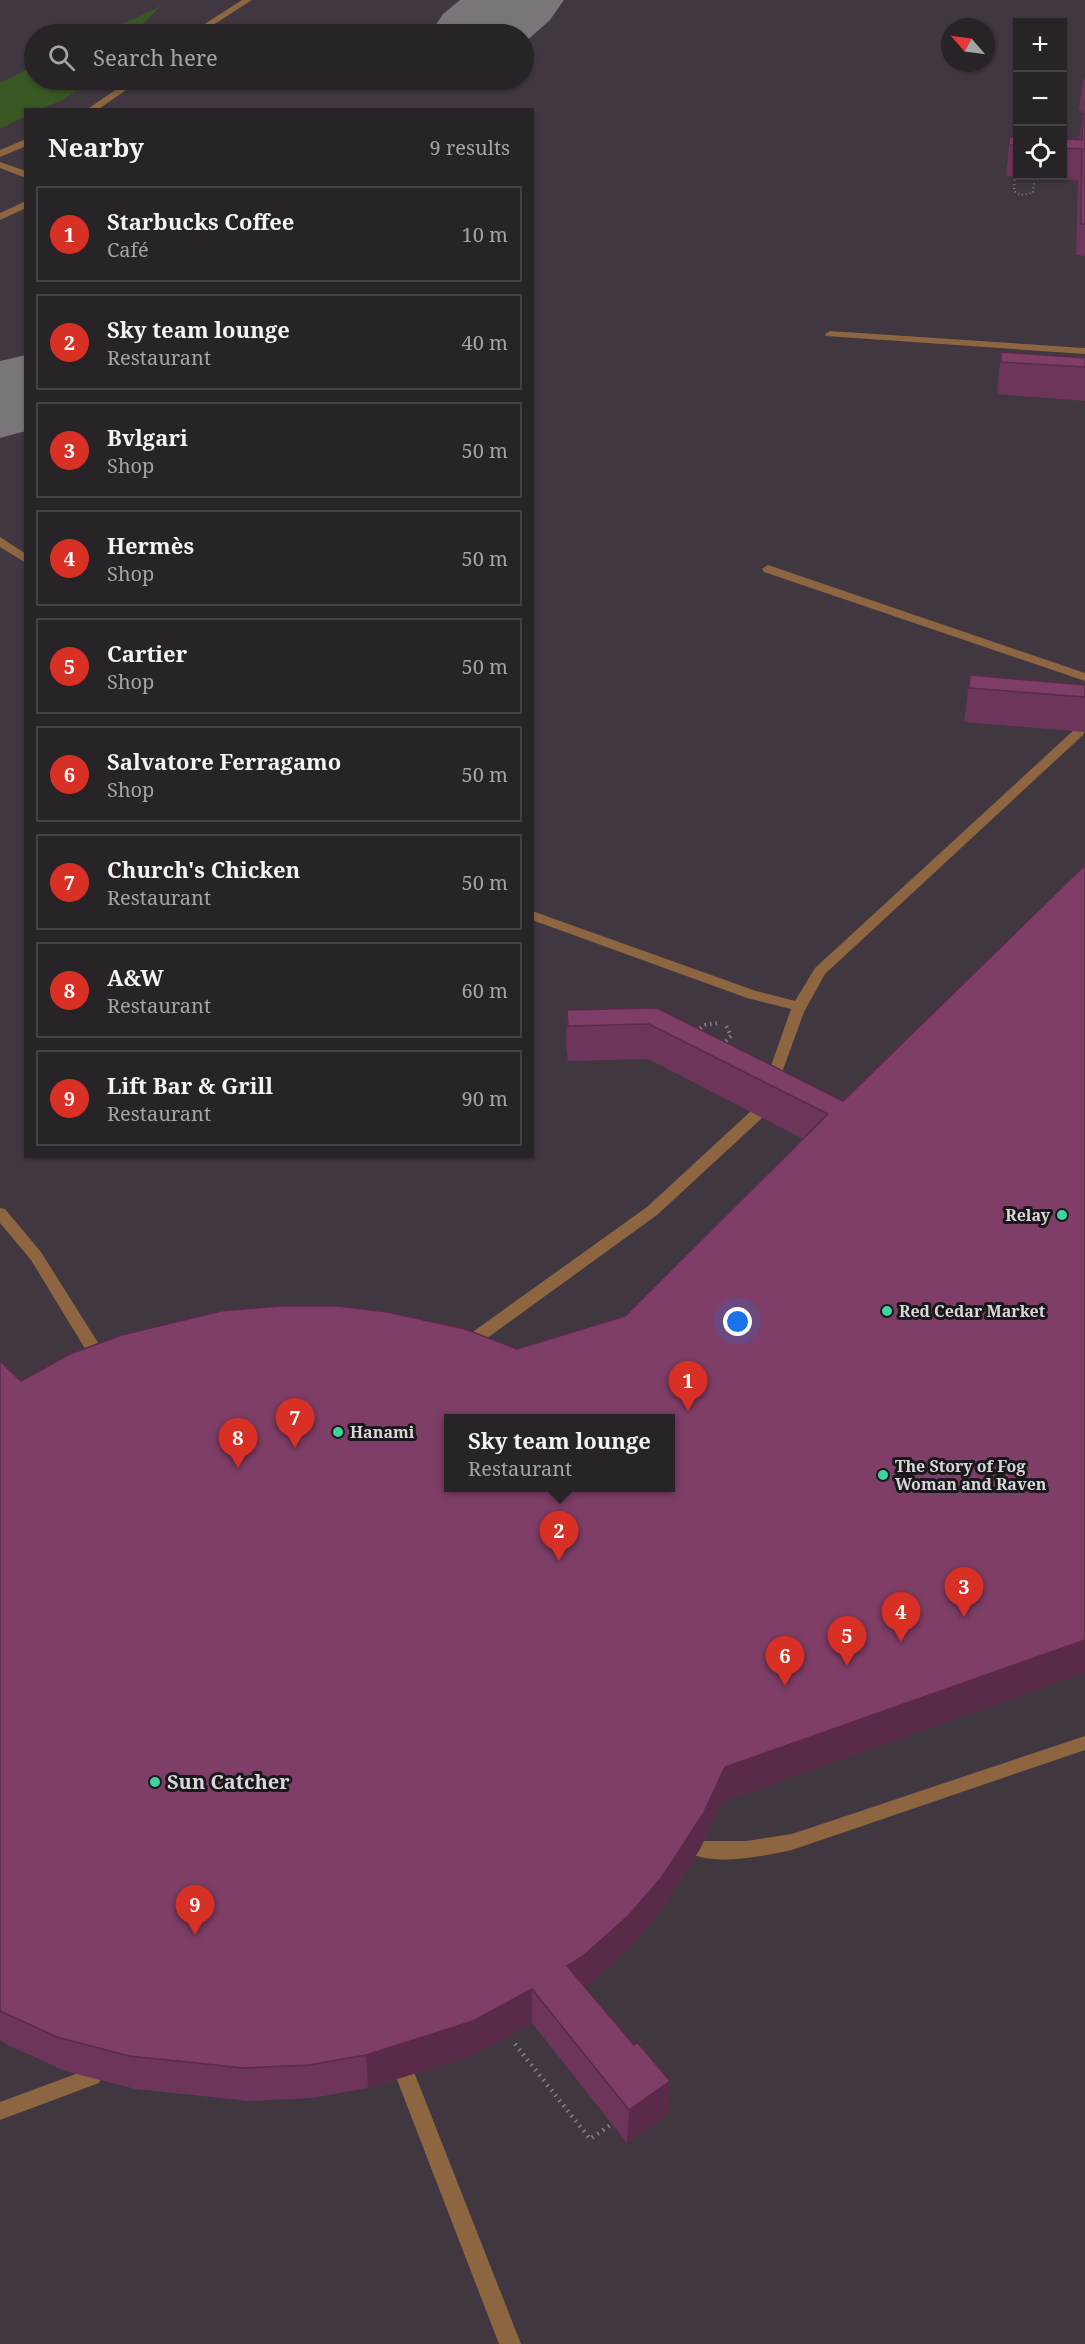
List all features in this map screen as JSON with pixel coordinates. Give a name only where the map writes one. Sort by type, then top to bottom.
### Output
[{"type":"lane","points":[[210,24],[248,0]]},
{"type":"lane","points":[[93,108],[121,90]]},
{"type":"lane","points":[[0,154],[24,143]]},
{"type":"lane","points":[[0,165],[24,174]]},
{"type":"lane","points":[[0,217],[24,205]]},
{"type":"lane","points":[[830,334],[1085,351]]},
{"type":"lane","points":[[0,541],[24,559]]},
{"type":"lane","points":[[768,570],[1085,676]]},
{"type":"lane","points":[[767,1100],[798,1006],[806,989],[827,963],[1079,732]]},
{"type":"lane","points":[[534,916],[752,995],[798,1006]]},
{"type":"lane","points":[[456,1353],[652,1211],[756,1115]]},
{"type":"lane","points":[[0,1213],[36,1256],[110,1377]]},
{"type":"lane","points":[[700,1848],[730,1852],[752,1851],[792,1842],[1085,1743]]},
{"type":"lane","points":[[0,2111],[92,2077]]},
{"type":"lane","points":[[406,2077],[510,2344]]},
{"type":"path","points":[[1015,180],[1014,191],[1020,195],[1033,193],[1034,183]]},
{"type":"path","points":[[689,1039],[705,1025],[721,1023],[727,1026],[731,1036],[718,1048]]},
{"type":"path","points":[[515,2044],[590,2139],[612,2124]]},
{"type":"shaded area","points":[[0,0],[1085,0],[1085,2344],[0,2344]]},
{"type":"green space","points":[[161,6],[143,24],[122,24]]},
{"type":"green space","points":[[24,71],[24,90],[77,90],[43,108],[24,108],[24,117],[0,129],[0,83]]},
{"type":"building","points":[[1083,114],[1085,114],[1085,224],[1081,224],[1082,149],[1067,148],[1067,139],[1082,140]]},
{"type":"building","points":[[1010,137],[1013,137],[1013,145],[1009,145]]},
{"type":"building","points":[[1001,352],[1085,358],[1085,367],[1001,362]]},
{"type":"building","points":[[970,675],[1085,685],[1085,697],[969,688]]},
{"type":"building","points":[[1085,865],[1085,1640],[725,1767],[703,1814],[662,1877],[628,1916],[583,1956],[567,1966],[634,2045],[637,2042],[670,2081],[629,2110],[532,1989],[473,2021],[366,2055],[309,2065],[244,2068],[129,2056],[57,2037],[0,2011],[0,1361],[21,1381],[70,1354],[122,1335],[221,1311],[279,1306],[339,1306],[387,1312],[465,1329],[517,1349],[625,1316],[828,1114],[649,1024],[568,1026],[567,1010],[657,1008],[843,1101]]},
{"type":"taxiway","points":[[489,24],[517,0]]},
{"type":"taxiway","points":[[0,403],[24,390]]},
{"type":"place","name":"Relay","points":[[1062,1215]]},
{"type":"place","name":"Red Cedar Market","points":[[887,1311]]},
{"type":"place","name":"Starbucks Coffee","points":[[688,1411]]},
{"type":"place","name":"Hanami","points":[[338,1432]]},
{"type":"place","name":"Church's Chicken","points":[[295,1448]]},
{"type":"place","name":"A&W","points":[[238,1468]]},
{"type":"place","name":"The Story of Fog Woman and Raven","points":[[883,1475]]},
{"type":"place","name":"Sky team lounge","points":[[559,1561]]},
{"type":"place","name":"Bvlgari","points":[[964,1617]]},
{"type":"place","name":"Hermès","points":[[901,1642]]},
{"type":"place","name":"Cartier","points":[[847,1666]]},
{"type":"place","name":"Salvatore Ferragamo","points":[[785,1686]]},
{"type":"place","name":"Sun Catcher","points":[[155,1782]]},
{"type":"place","name":"Lift Bar & Grill","points":[[195,1935]]}]
